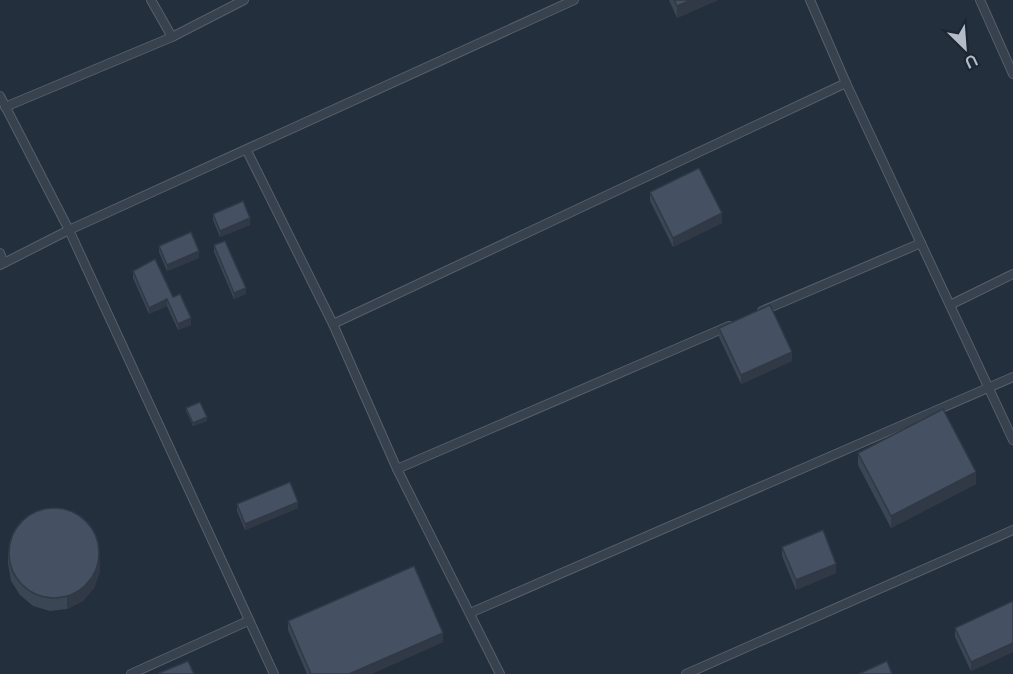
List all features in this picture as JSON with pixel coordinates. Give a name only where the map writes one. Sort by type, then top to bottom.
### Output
[{"type":"lane","points":[[151,0],[172,36]]},
{"type":"lane","points":[[5,107],[172,36],[244,0]]},
{"type":"lane","points":[[0,254],[2,264],[69,230],[247,151],[574,0]]},
{"type":"lane","points":[[810,0],[1013,440]]},
{"type":"lane","points":[[981,0],[1013,74]]},
{"type":"lane","points":[[333,324],[846,82]]},
{"type":"lane","points":[[0,96],[69,230],[273,674]]},
{"type":"lane","points":[[247,151],[333,324],[397,469],[500,674]]},
{"type":"lane","points":[[758,313],[921,243]]},
{"type":"lane","points":[[950,305],[1013,274]]},
{"type":"lane","points":[[397,469],[736,323]]},
{"type":"lane","points":[[470,614],[1013,377]]},
{"type":"lane","points":[[686,674],[1013,530]]},
{"type":"lane","points":[[131,674],[248,621]]},
{"type":"building","points":[[674,0],[691,0],[677,6]]},
{"type":"building","points":[[699,168],[722,213],[673,238],[650,192]]},
{"type":"building","points":[[243,201],[250,218],[220,231],[213,214]]},
{"type":"building","points":[[191,232],[199,251],[167,265],[159,246]]},
{"type":"building","points":[[225,241],[246,288],[234,293],[214,245]]},
{"type":"building","points":[[155,259],[173,297],[180,294],[191,318],[178,324],[167,299],[149,308],[133,271]]},
{"type":"building","points":[[770,305],[792,352],[741,375],[719,328]]},
{"type":"building","points":[[200,402],[207,417],[193,423],[186,408]]},
{"type":"building","points":[[943,409],[976,472],[891,516],[858,453]]},
{"type":"building","points":[[290,482],[298,502],[245,524],[237,504]]},
{"type":"building","points":[[54,508],[71,511],[86,521],[96,536],[99,553],[96,570],[86,585],[71,595],[54,598],[37,595],[22,585],[12,570],[9,553],[12,536],[22,521],[37,511]]},
{"type":"building","points":[[823,530],[836,564],[796,580],[782,547]]},
{"type":"building","points":[[414,566],[443,633],[349,674],[311,674],[288,621]]},
{"type":"building","points":[[1013,601],[1013,643],[971,662],[955,628]]},
{"type":"building","points":[[188,661],[194,674],[159,673]]},
{"type":"building","points":[[887,661],[892,674],[859,674]]}]
